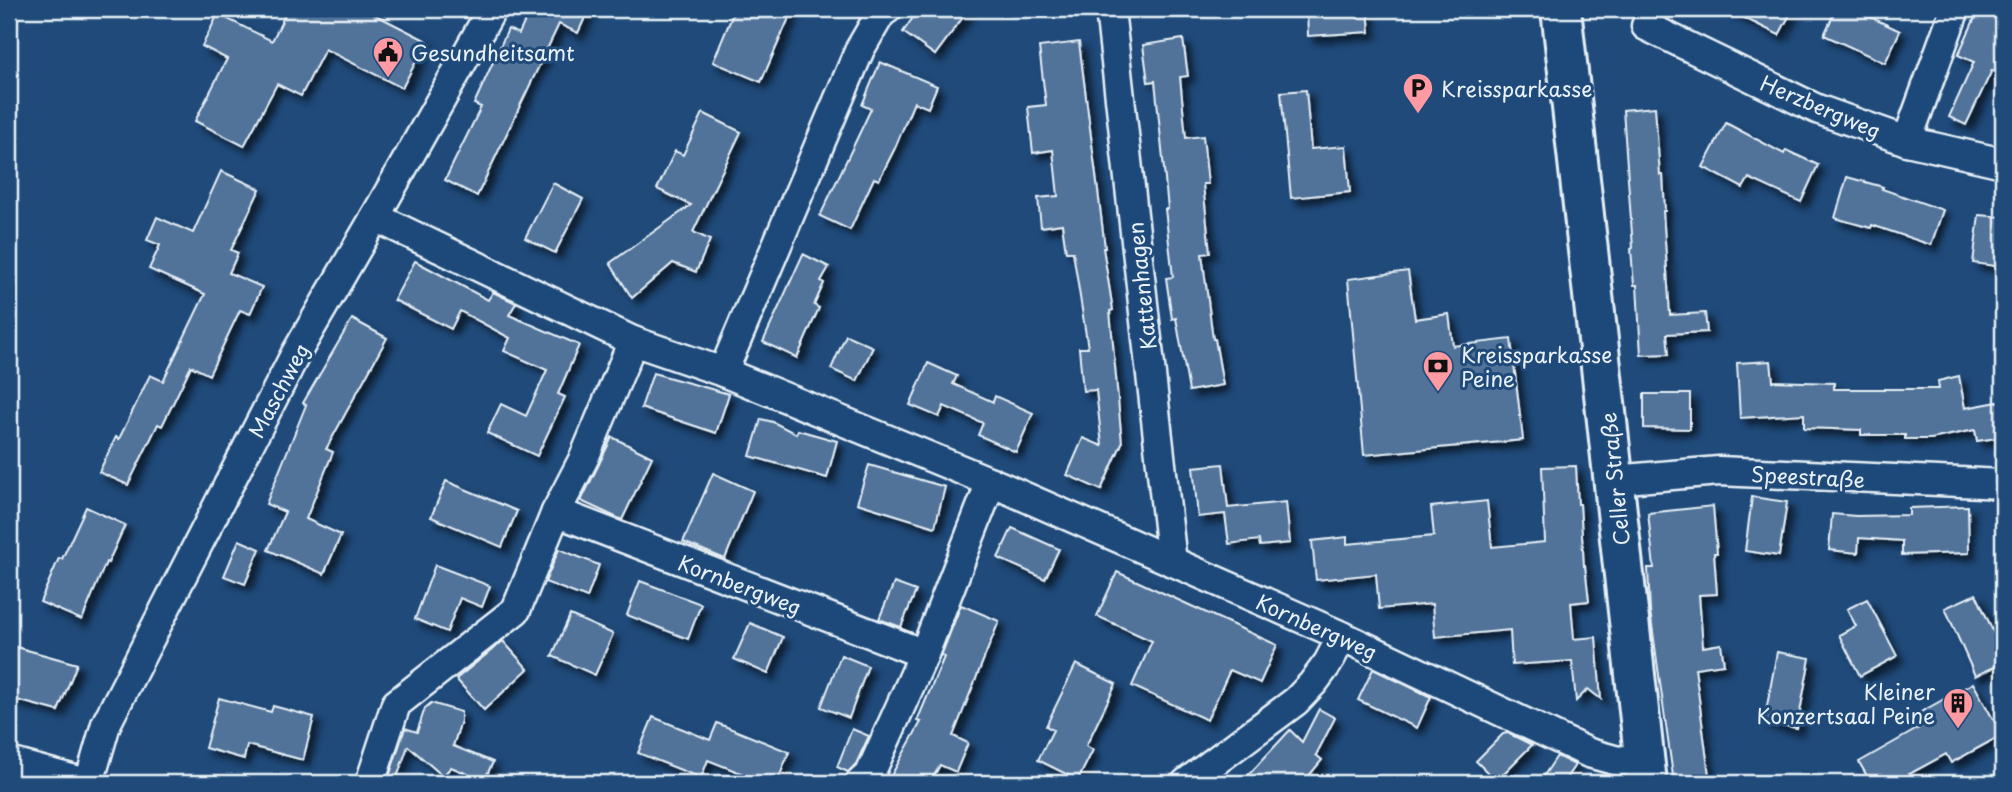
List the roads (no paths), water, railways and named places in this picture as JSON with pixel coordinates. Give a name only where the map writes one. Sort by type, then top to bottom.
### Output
[{"type":"main road","name":"Celler Straße","points":[[1561,9],[1646,770]]},
{"type":"street","name":"Maschweg","points":[[87,783],[106,724],[295,355],[492,9]]},
{"type":"street","points":[[723,372],[860,49],[881,13],[887,9]]},
{"type":"street","name":"Kattenhagen","points":[[1110,9],[1172,562]]},
{"type":"street","points":[[1907,141],[1955,9]]},
{"type":"street","name":"Herzbergweg","points":[[1646,26],[1817,109],[1907,141],[2003,163]]},
{"type":"street","name":"Kornbergweg","points":[[375,217],[633,341],[723,372],[991,482],[1342,636],[1589,753],[1646,770]]},
{"type":"street","points":[[370,783],[396,704],[516,610],[556,512],[584,458],[633,341]]},
{"type":"street","name":"Speestraße","points":[[1614,481],[1719,471],[2003,484]]},
{"type":"street","points":[[860,783],[870,774],[924,654],[991,482]]},
{"type":"street","name":"Kornbergweg","points":[[556,512],[924,654]]},
{"type":"street","points":[[1185,783],[1296,701],[1328,663],[1342,636]]},
{"type":"street","points":[[9,762],[87,783]]},
{"type":"place","name":"Gesundheitsamt","points":[[388,79]]},
{"type":"place","name":"Kreissparkasse","points":[[1418,115]]},
{"type":"place","name":"Kreissparkasse Peine","points":[[1438,393]]},
{"type":"place","name":"Kleiner Konzertsaal Peine","points":[[1958,730]]}]
